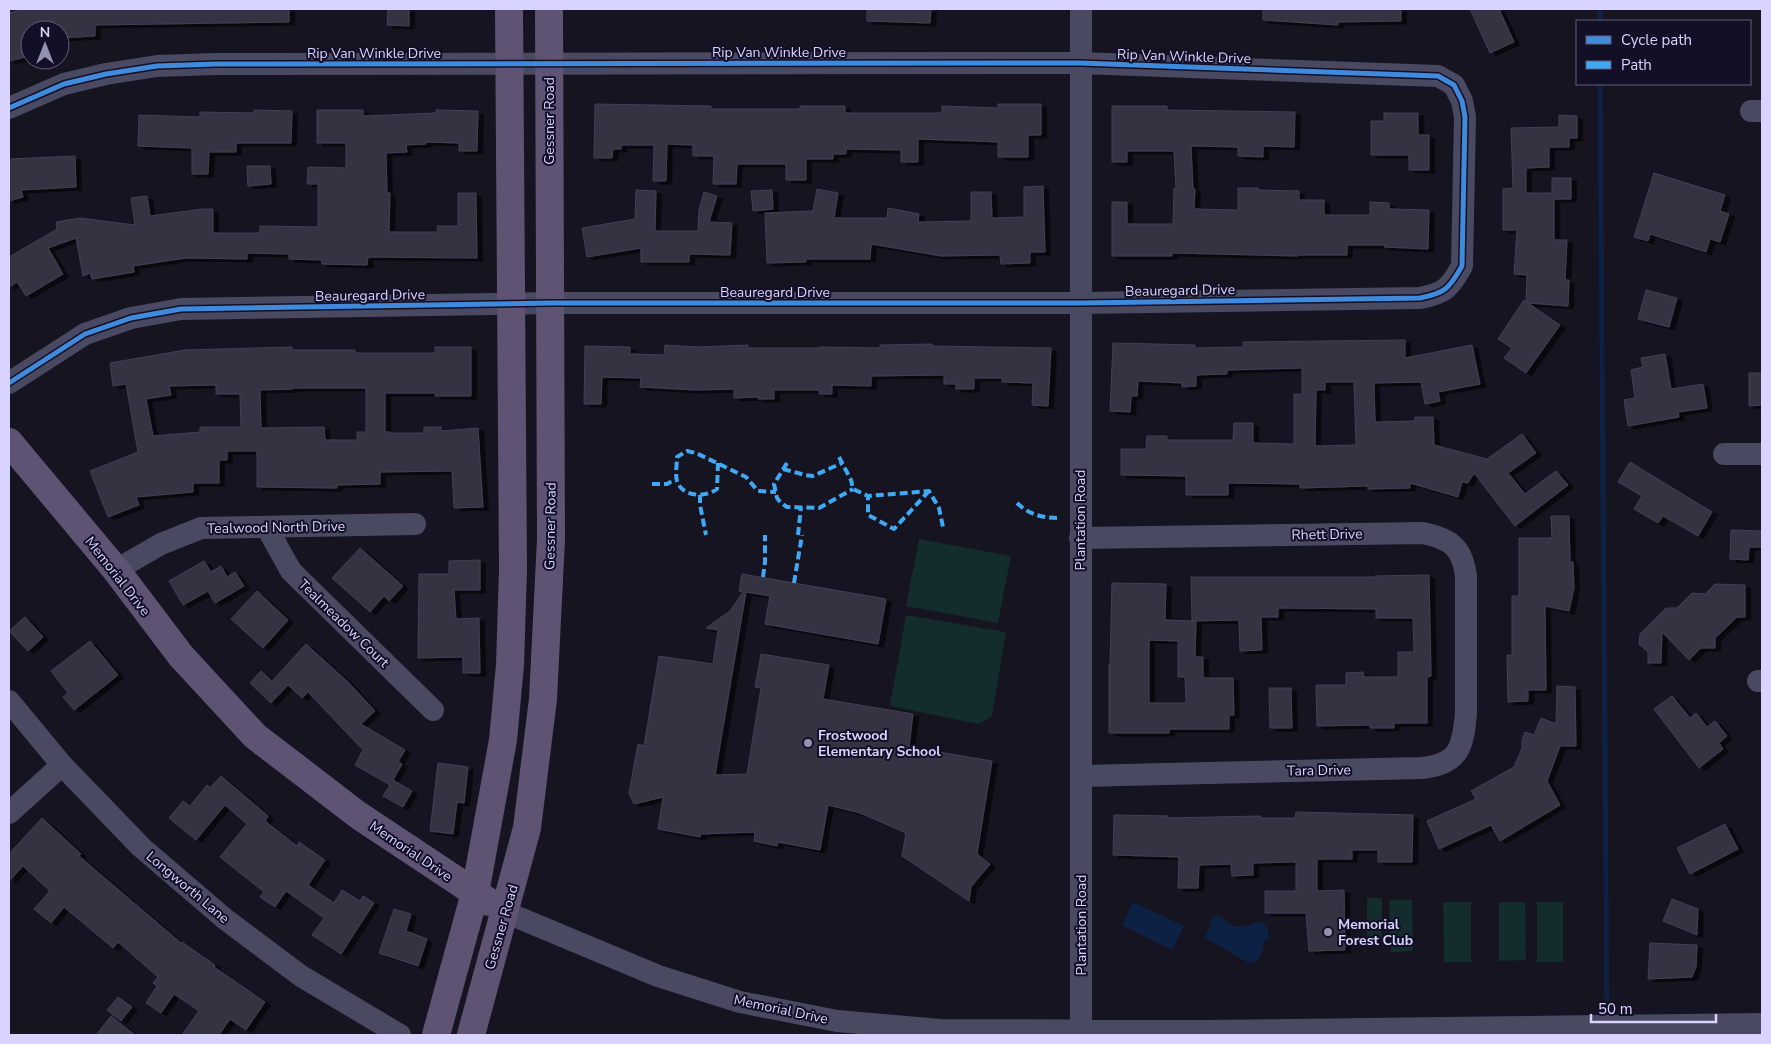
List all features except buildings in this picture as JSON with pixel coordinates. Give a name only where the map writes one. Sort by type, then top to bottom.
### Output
[{"type":"main road","points":[[436,1035],[475,893],[503,740],[510,664],[513,570],[509,9]]},
{"type":"main road","name":"Gessner Road","points":[[471,1035],[527,828],[544,699],[551,540],[549,9]]},
{"type":"main road","name":"Memorial Drive","points":[[9,442],[116,570],[181,656],[255,736],[358,815],[505,912]]},
{"type":"street","name":"Plantation Road","points":[[1081,9],[1080,538],[1082,1030]]},
{"type":"street","name":"Rip Van Winkle Drive","points":[[9,108],[64,84],[106,74],[157,66],[216,64],[1080,64],[1438,76],[1454,85],[1462,101],[1465,117],[1463,183]]},
{"type":"street","name":"Beauregard Drive","points":[[9,383],[85,334],[131,318],[181,309],[551,303],[1081,302],[1420,298],[1439,294],[1453,281],[1462,266],[1463,183]]},
{"type":"street","points":[[1724,454],[1762,454]]},
{"type":"street","name":"Tealwood North Drive","points":[[116,570],[162,544],[201,528],[415,524]]},
{"type":"street","name":"Tealmeadow Court","points":[[267,528],[291,571],[433,710]]},
{"type":"street","name":"Rhett Drive","points":[[1080,538],[1423,532],[1441,537],[1456,546],[1464,561],[1466,576],[1466,658]]},
{"type":"street","name":"Tara Drive","points":[[1081,776],[1422,768],[1437,766],[1453,757],[1461,746],[1466,713],[1466,658]]},
{"type":"street","name":"Longworth Lane","points":[[9,701],[62,765],[141,848],[225,919],[301,976],[400,1035]]},
{"type":"street","points":[[9,813],[62,765]]},
{"type":"street","name":"Memorial Drive","points":[[505,912],[658,976],[740,1002],[837,1021],[940,1032],[1082,1030],[1205,1033],[1462,1032],[1592,1026],[1762,1024]]},
{"type":"green space","points":[[919,539],[1011,556],[998,623],[906,606]]},
{"type":"green space","points":[[906,615],[1006,632],[992,716],[979,724],[890,706]]},
{"type":"green space","points":[[1367,898],[1382,898],[1382,939],[1367,939]]},
{"type":"green space","points":[[1389,900],[1412,900],[1413,951],[1391,952]]},
{"type":"green space","points":[[1443,902],[1471,902],[1471,962],[1444,962]]},
{"type":"green space","points":[[1499,902],[1525,902],[1526,960],[1499,961]]},
{"type":"green space","points":[[1537,902],[1563,902],[1563,962],[1537,962]]},
{"type":"water","points":[[1133,902],[1184,926],[1172,950],[1122,925]]},
{"type":"water","points":[[1213,916],[1220,916],[1227,922],[1239,927],[1258,922],[1262,923],[1268,929],[1269,939],[1265,940],[1259,958],[1249,963],[1205,938]]},
{"type":"waterway","points":[[1600,9],[1600,20]]},
{"type":"waterway","points":[[1600,85],[1607,1020]]},
{"type":"marked path","points":[[718,463],[717,489],[712,492],[700,495],[689,493],[677,481],[677,457],[687,451],[696,453],[746,477],[758,491],[776,492]]},
{"type":"marked path","points":[[839,457],[851,480],[853,489],[868,496]]},
{"type":"marked path","points":[[787,463],[774,484],[777,498],[787,507],[819,508],[853,489]]},
{"type":"marked path","points":[[783,469],[813,476],[842,463]]},
{"type":"marked path","points":[[652,484],[667,484],[676,479]]},
{"type":"marked path","points":[[929,491],[894,529],[868,515],[868,496],[929,491],[939,508],[943,527]]},
{"type":"marked path","points":[[700,495],[706,535]]},
{"type":"marked path","points":[[1017,503],[1036,515],[1057,518]]},
{"type":"marked path","points":[[798,535],[801,507]]},
{"type":"marked path","points":[[763,577],[765,535]]},
{"type":"marked path","points":[[794,583],[802,535]]},
{"type":"cycle path","points":[[9,108],[64,84],[106,74],[157,66],[216,64],[1080,63],[1438,76],[1454,85],[1462,101],[1465,117],[1462,266],[1446,289],[1420,298],[1081,303],[551,303],[181,309],[131,318],[85,334],[9,383]]},
{"type":"place","name":"Frostwood Elementary School","points":[[808,743]]},
{"type":"place","name":"Memorial Forest Club","points":[[1328,932]]}]
